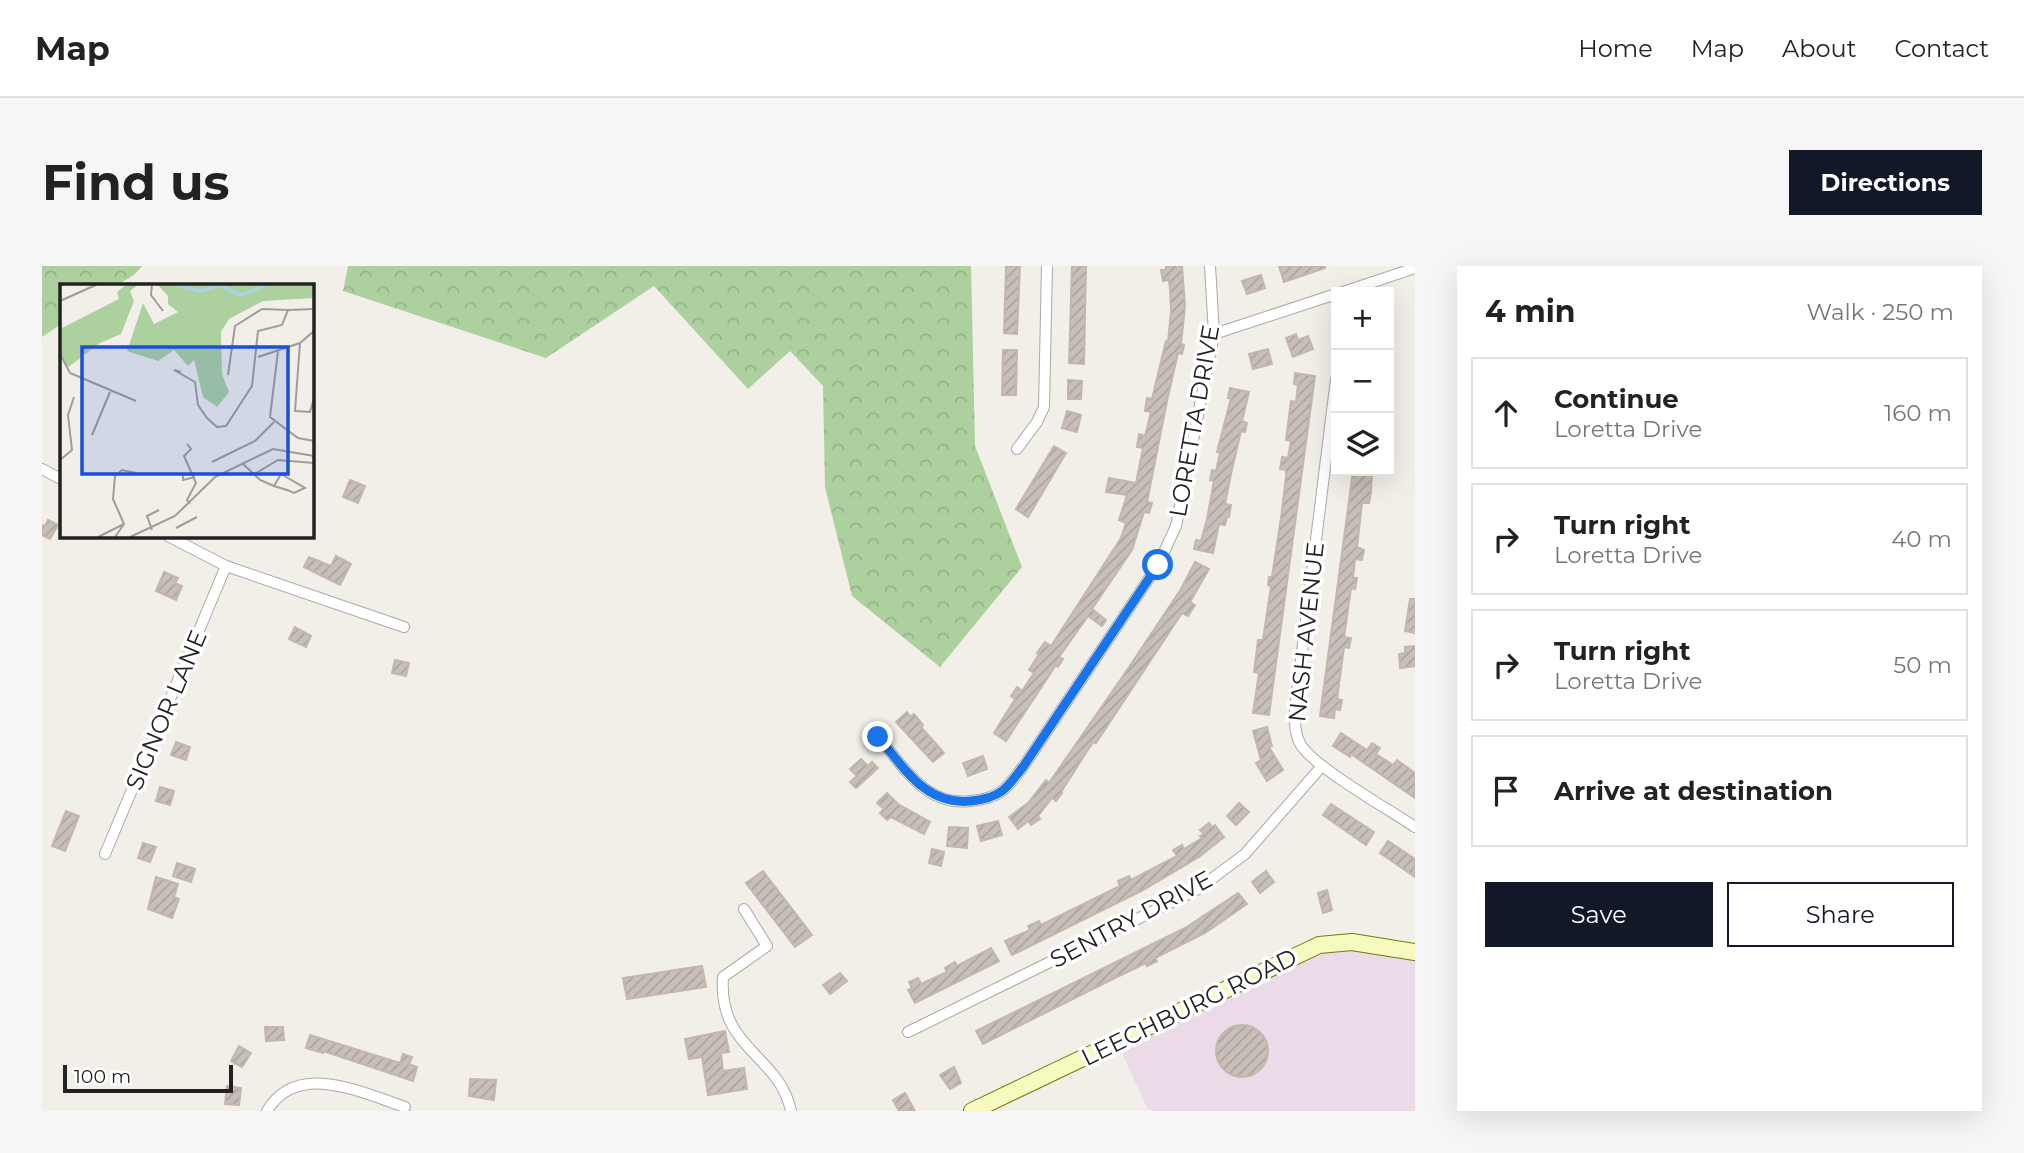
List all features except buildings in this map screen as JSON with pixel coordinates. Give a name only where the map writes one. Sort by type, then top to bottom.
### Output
[{"type":"street","points":[[1017,450],[1044,407],[1047,266]]},
{"type":"street","name":"LORETTA DRIVE","points":[[878,737],[923,789],[942,799],[961,803],[1001,792],[1023,767],[1166,552],[1176,526],[1214,334],[1210,266]]},
{"type":"street","points":[[1358,287],[1415,268]]},
{"type":"street","points":[[1214,334],[1331,296]]},
{"type":"street","name":"NASH AVENUE","points":[[1332,413],[1294,708],[1296,735],[1302,747],[1322,765],[1415,827]]},
{"type":"street","points":[[42,469],[60,478]]},
{"type":"street","points":[[170,537],[226,566],[404,626]]},
{"type":"street","name":"SIGNOR LANE","points":[[105,854],[226,566]]},
{"type":"street","name":"SENTRY DRIVE","points":[[908,1032],[1198,889],[1245,854],[1322,765]]},
{"type":"street","points":[[744,909],[767,946],[723,977],[722,994],[732,1027],[743,1044],[777,1078],[788,1097],[791,1111]]},
{"type":"street","name":"LEECHBURG ROAD","points":[[972,1111],[1319,945],[1352,942],[1415,952]]},
{"type":"street","points":[[267,1111],[284,1093],[310,1083],[342,1086],[405,1107]]},
{"type":"shaded area","points":[[1335,943],[1415,952],[1415,1111],[1153,1111],[1147,1108],[1117,1042]]},
{"type":"green space","points":[[42,266],[142,266],[134,275],[115,284],[60,284],[60,325],[42,337]]},
{"type":"green space","points":[[348,266],[971,266],[975,446],[1022,567],[940,667],[852,596],[825,487],[823,386],[790,351],[748,389],[654,286],[546,358],[343,291]]},
{"type":"route","points":[[878,737],[923,789],[942,799],[961,803],[978,801],[1001,792],[1023,767],[1158,565]]}]
